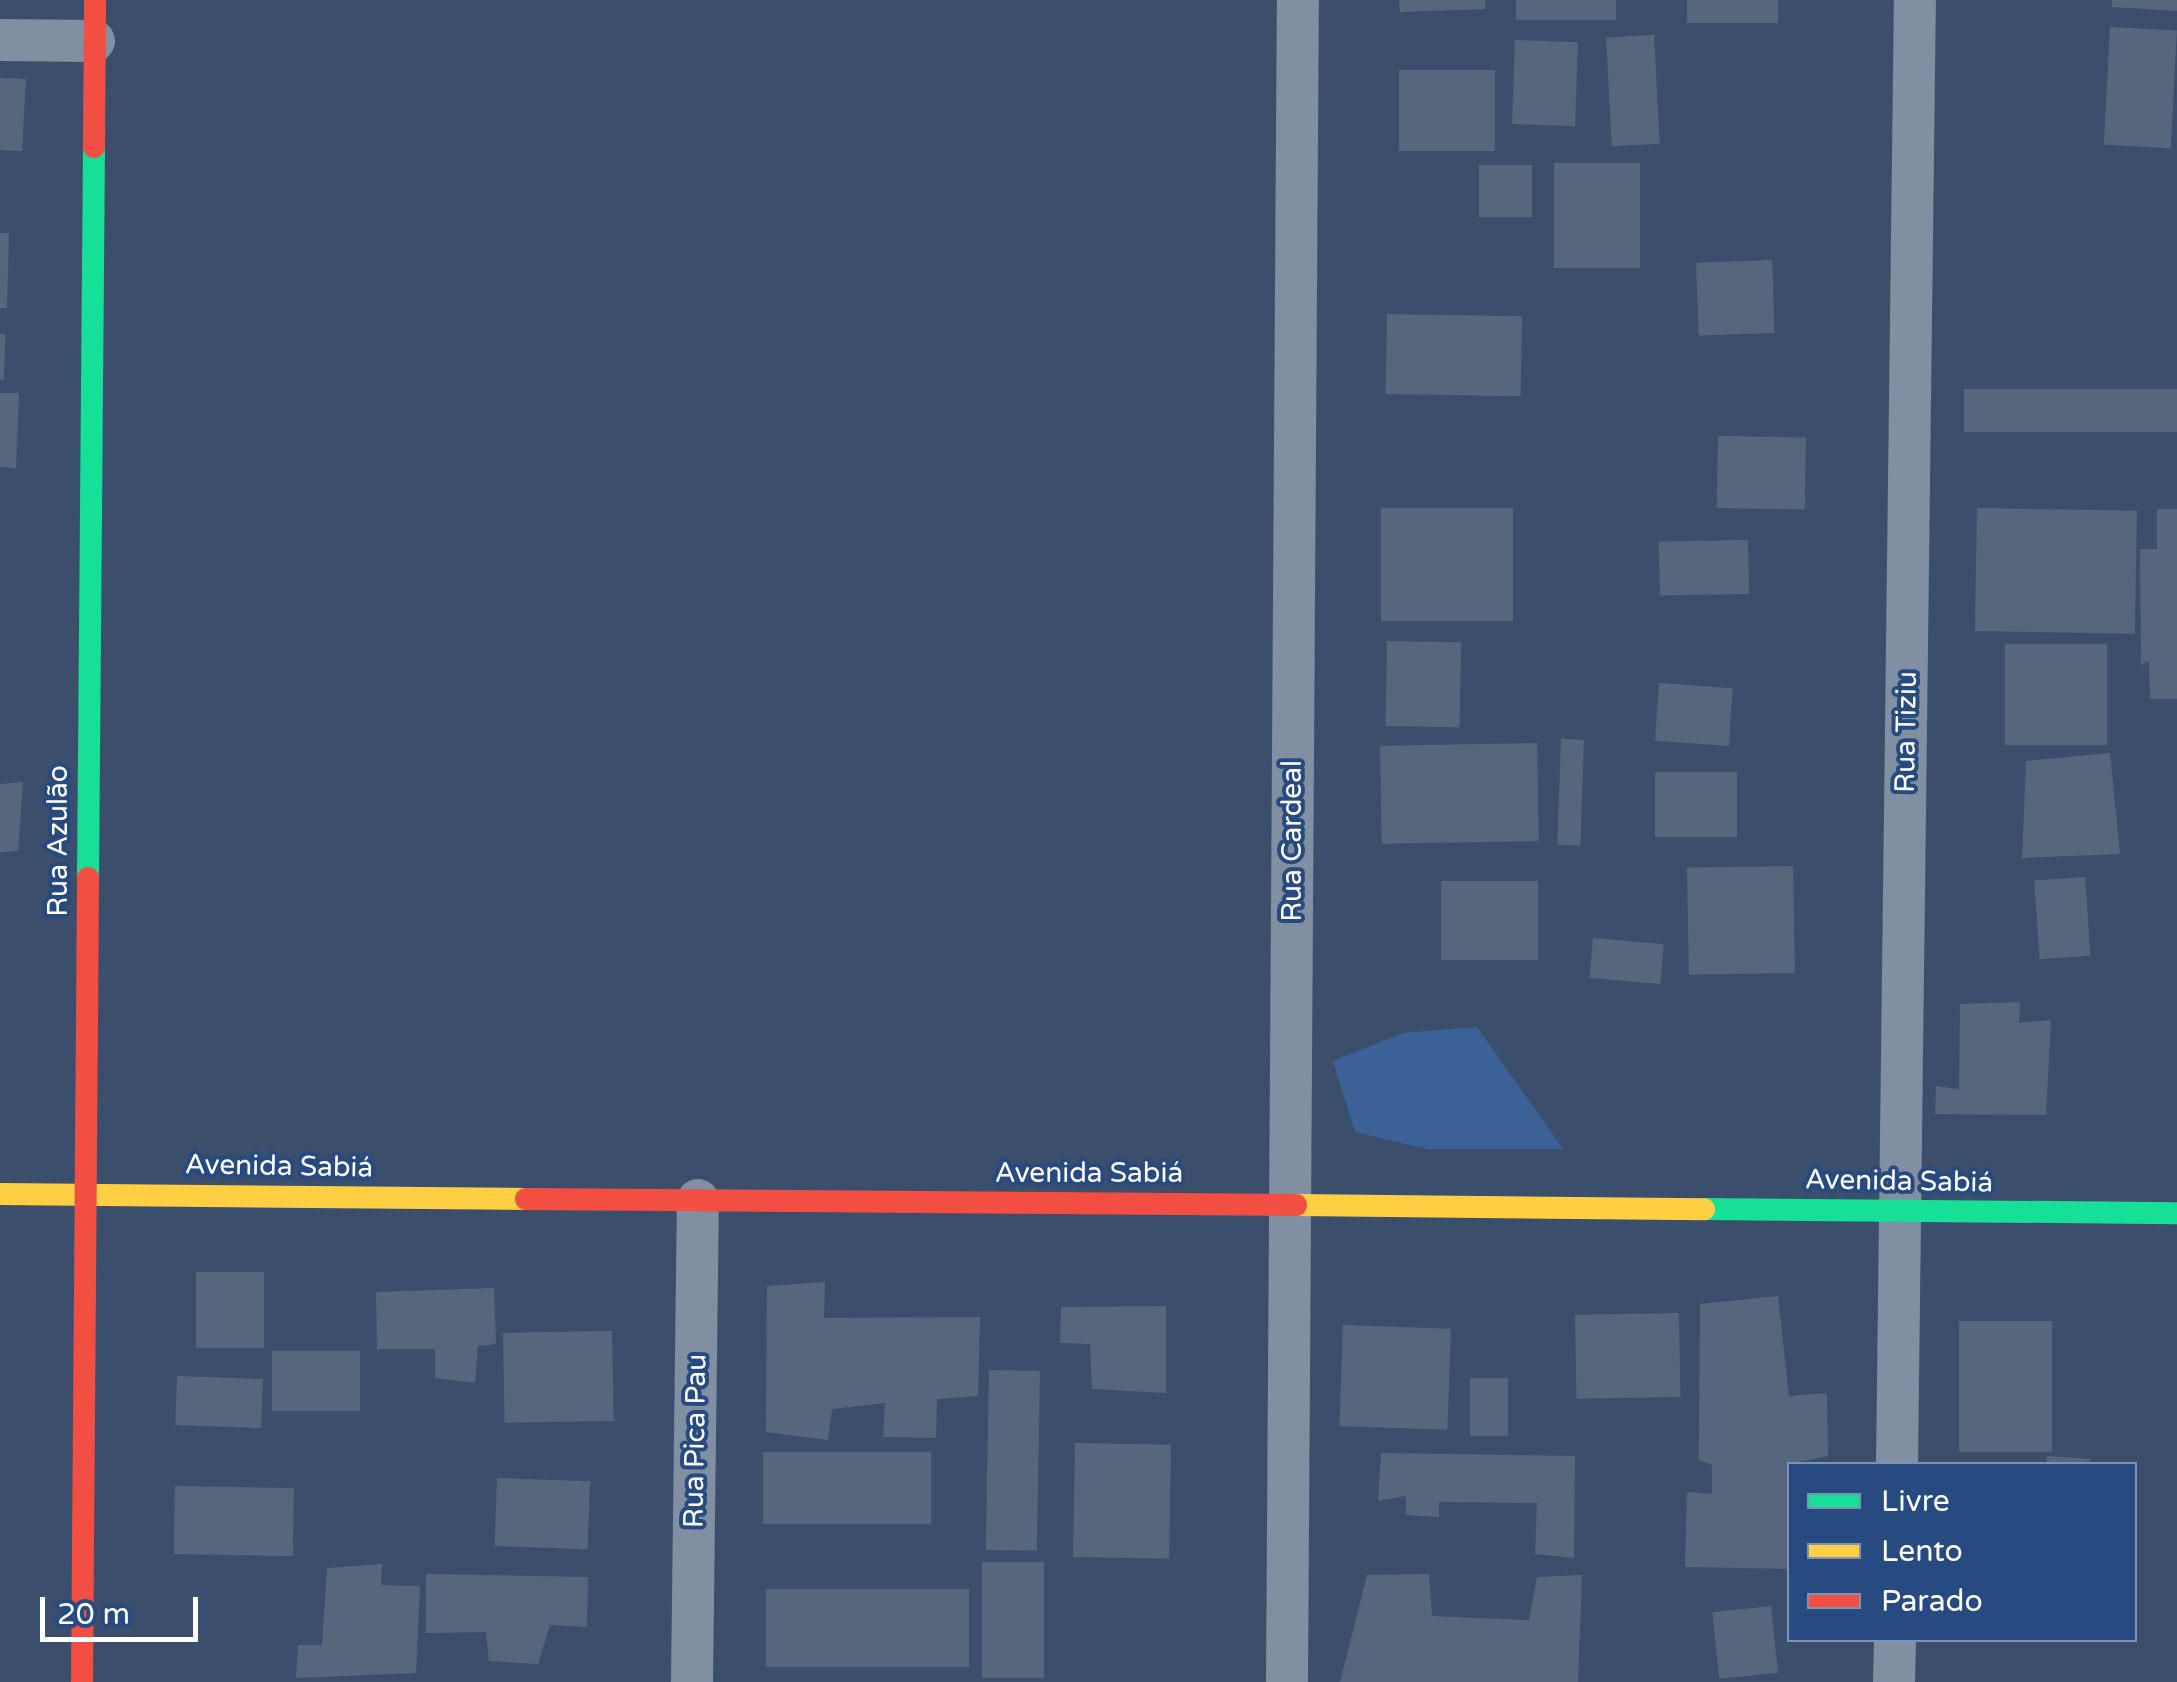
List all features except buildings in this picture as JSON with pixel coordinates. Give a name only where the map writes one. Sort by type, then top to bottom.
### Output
[{"type":"street","name":"Rua Cardeal","points":[[1286,1682],[1298,0]]},
{"type":"street","name":"Rua Tiziu","points":[[1897,1462],[1915,0]]},
{"type":"street","points":[[0,40],[94,21]]},
{"type":"street","name":"Rua Azulão","points":[[82,1682],[94,21]]},
{"type":"street","name":"Avenida Sabiá","points":[[0,1194],[2177,1214]]},
{"type":"street","name":"Rua Pica Pau","points":[[692,1682],[698,1200]]},
{"type":"street","points":[[1894,1682],[1895,1642]]},
{"type":"shaded area","points":[[1477,1027],[1563,1149],[1427,1149],[1355,1132],[1333,1061],[1403,1033]]},
{"type":"traffic: fast","points":[[88,878],[94,147]]},
{"type":"traffic: fast","points":[[1704,1209],[2177,1213]]},
{"type":"traffic: slow","points":[[0,1194],[526,1199]]},
{"type":"traffic: slow","points":[[1296,1205],[1704,1209]]},
{"type":"traffic: jam","points":[[94,147],[95,0]]},
{"type":"traffic: jam","points":[[82,1682],[88,878]]},
{"type":"traffic: jam","points":[[526,1199],[1296,1205]]}]
